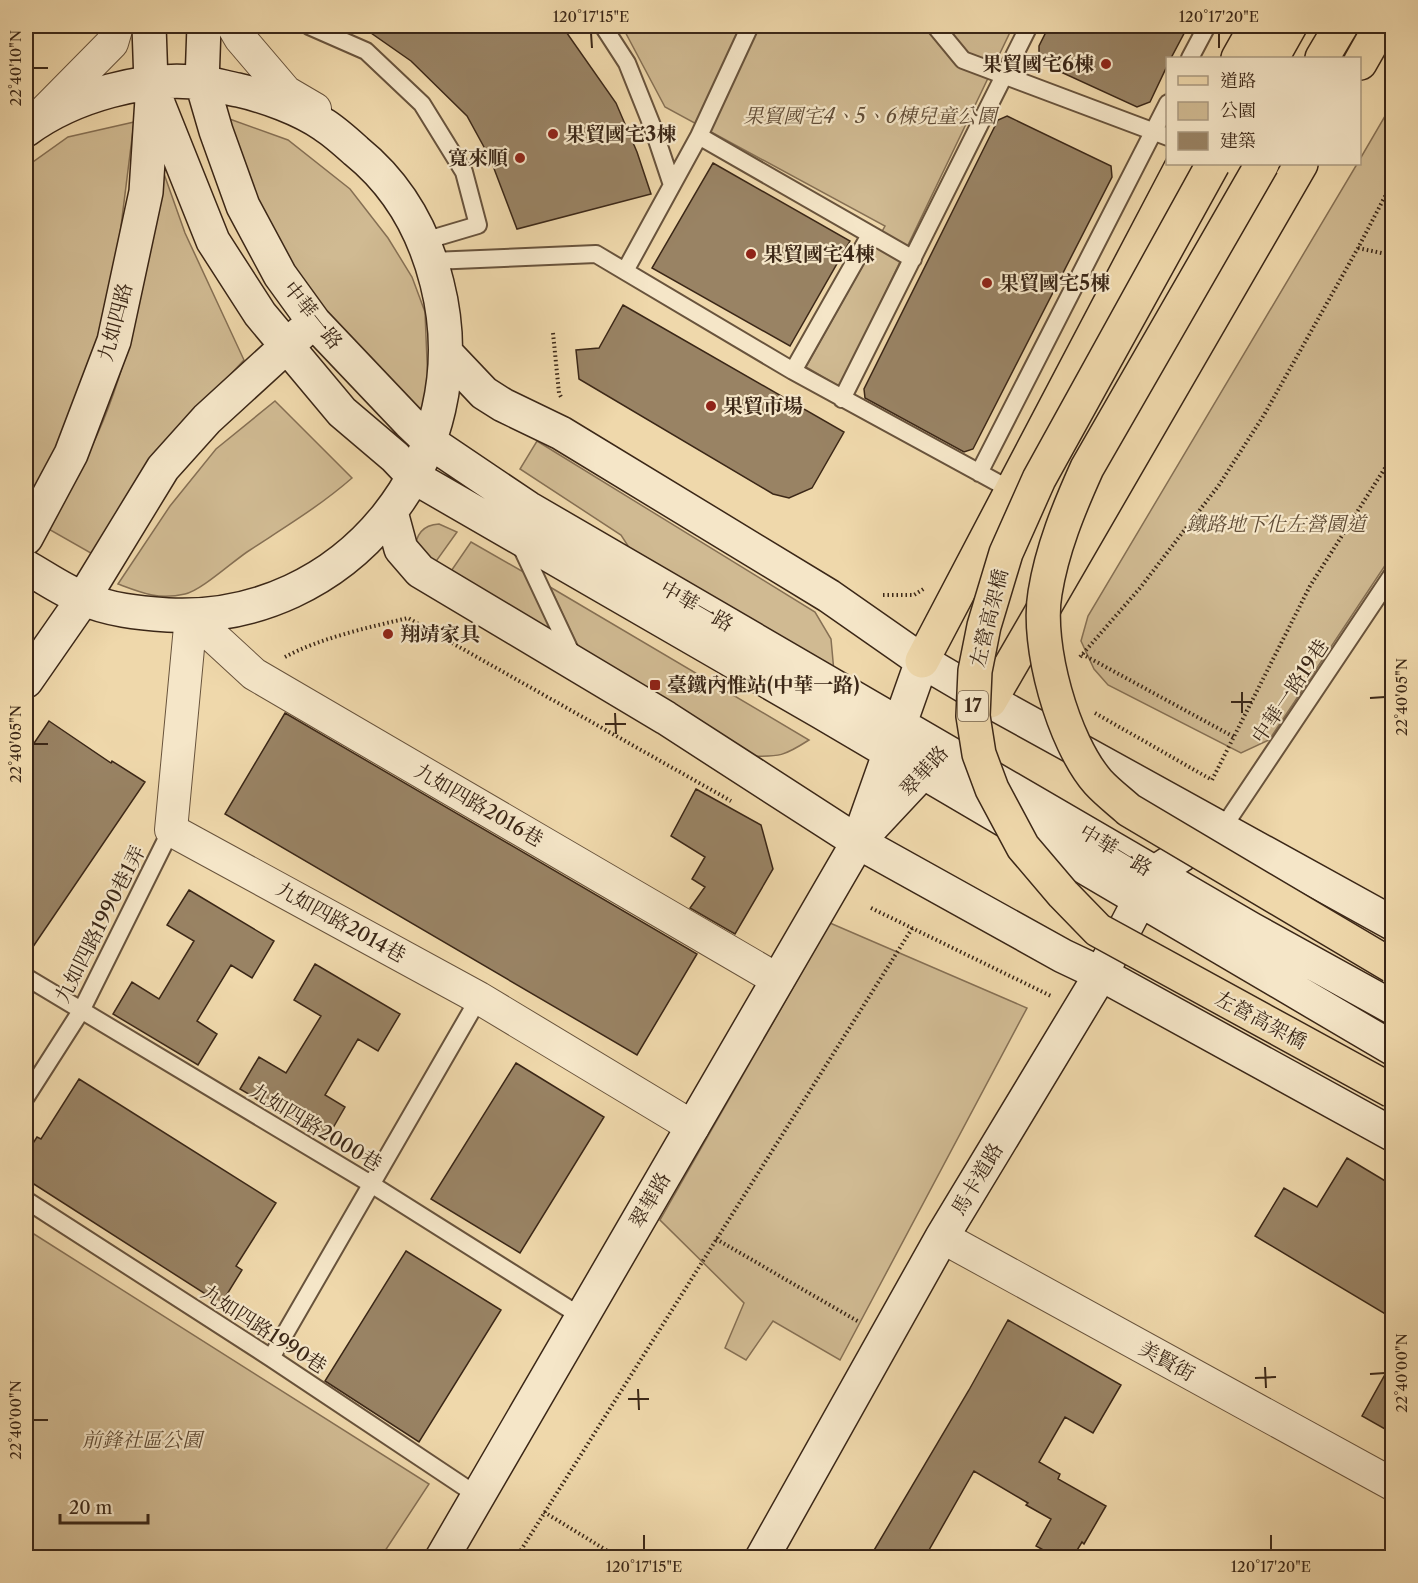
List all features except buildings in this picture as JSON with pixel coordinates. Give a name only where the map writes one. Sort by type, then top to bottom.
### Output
[{"type":"main road","points":[[1239,57],[1256,26]]},
{"type":"main road","points":[[1273,57],[1290,26]]},
{"type":"main road","points":[[1323,57],[1341,26]]},
{"type":"main road","points":[[1361,60],[1381,26]]},
{"type":"main road","points":[[922,661],[1182,165]]},
{"type":"main road","name":"左營高架橋","points":[[1212,165],[1040,479],[1006,553],[984,626],[975,671],[973,716],[979,754],[992,789],[1023,847],[1063,894],[1098,930],[1392,1091]]},
{"type":"main road","points":[[1261,165],[1087,468],[1067,513],[1053,555],[1044,595],[1047,655],[1058,700],[1074,743],[1098,782],[1121,803],[1166,833],[1392,966]]},
{"type":"main road","points":[[990,701],[1300,165]]},
{"type":"street","points":[[27,128],[112,43],[117,26]]},
{"type":"street","name":"中華一路","points":[[149,26],[152,87],[213,241],[264,320],[285,346],[342,412],[414,477],[934,761],[1147,886],[1392,1048]]},
{"type":"street","name":"中華一路","points":[[204,26],[202,82],[216,131],[243,206],[280,275],[314,322],[364,377],[430,442],[528,508],[894,738]]},
{"type":"street","points":[[26,567],[83,599],[136,613],[191,616],[237,610],[282,596],[323,574],[360,546],[391,512],[414,477],[430,442],[445,384],[447,354],[444,307],[428,251],[410,213],[349,128],[286,92],[240,38],[233,26]]},
{"type":"street","points":[[27,128],[67,106],[108,91],[202,82],[265,96],[313,119],[323,124],[373,164]]},
{"type":"street","name":"九如四路","points":[[26,538],[71,454],[114,341],[146,192],[152,87]]},
{"type":"street","points":[[26,681],[83,599],[163,468],[207,419],[314,322]]},
{"type":"street","points":[[447,354],[484,393],[503,405],[561,433],[789,571],[922,661],[990,701],[1392,923]]},
{"type":"street","points":[[391,512],[401,549],[420,571],[666,718],[858,842],[1392,1134]]},
{"type":"street","points":[[171,830],[191,616]]},
{"type":"street","name":"九如四路2016巷","points":[[191,616],[254,674],[778,980]]},
{"type":"street","name":"翠華路","points":[[442,1557],[858,842],[922,661]]},
{"type":"street","name":"翠華路","points":[[858,842],[990,701]]},
{"type":"street","name":"馬卡道路","points":[[762,1557],[942,1238],[1101,974],[1147,886],[1222,829]]},
{"type":"street","name":"九如四路2014巷","points":[[171,830],[479,998],[693,1127]]},
{"type":"street","name":"中華一路","points":[[1147,886],[1251,929],[1392,1007]]},
{"type":"street","name":"美賢街","points":[[942,1238],[1392,1484]]},
{"type":"lane","points":[[309,26],[366,51],[422,104],[464,172],[478,225],[428,251]]},
{"type":"lane","points":[[603,26],[627,63],[653,128],[672,185]]},
{"type":"lane","points":[[625,271],[699,136],[750,26]]},
{"type":"lane","points":[[935,26],[963,60],[1160,134]]},
{"type":"lane","points":[[842,399],[1029,26]]},
{"type":"lane","points":[[1191,57],[1207,26]]},
{"type":"lane","points":[[979,473],[1160,134],[1166,107]]},
{"type":"lane","points":[[699,136],[913,259]]},
{"type":"lane","points":[[793,371],[870,235]]},
{"type":"lane","points":[[428,251],[596,254],[842,399],[1011,490]]},
{"type":"lane","points":[[517,535],[575,662]]},
{"type":"lane","name":"中華一路19巷","points":[[1222,829],[1392,575]]},
{"type":"lane","name":"九如四路1990巷1弄","points":[[26,1097],[81,1011],[171,830]]},
{"type":"lane","name":"九如四路2000巷","points":[[26,977],[371,1184],[582,1317]]},
{"type":"lane","points":[[271,1358],[479,998]]},
{"type":"lane","name":"九如四路1990巷","points":[[26,1200],[271,1358],[478,1496]]},
{"type":"path","points":[[1077,662],[1082,653],[1140,588],[1219,485],[1264,415],[1392,183]]},
{"type":"path","points":[[1358,248],[1386,254],[1392,252]]},
{"type":"path","points":[[553,333],[559,393],[565,407]]},
{"type":"path","points":[[1090,709],[1212,780],[1310,586],[1392,457]]},
{"type":"path","points":[[874,591],[883,595],[914,595],[930,584]]},
{"type":"path","points":[[254,674],[297,651],[408,618],[731,801]]},
{"type":"path","points":[[1082,653],[1234,737]]},
{"type":"path","points":[[871,908],[1053,998]]},
{"type":"path","points":[[516,1557],[913,927]]},
{"type":"path","points":[[716,1239],[865,1325]]},
{"type":"path","points":[[544,1512],[619,1557]]},
{"type":"green space","name":"果貿國宅4、5、6棟兒童公園","points":[[622,26],[1013,26],[840,387],[806,367],[885,226],[665,107]]},
{"type":"green space","name":"鐵路地下化左營園道","points":[[1392,104],[1392,555],[1269,740],[1241,753],[1108,685],[1094,669],[1081,641],[1088,616],[1356,165],[1361,165],[1361,157]]},
{"type":"green space","points":[[224,117],[288,140],[350,189],[388,238],[412,277],[425,312],[428,385],[422,417],[335,326],[287,262],[246,178]]},
{"type":"green space","points":[[134,122],[118,250],[91,365],[58,447],[26,508],[26,167],[68,137]]},
{"type":"green space","points":[[163,171],[185,233],[244,360],[171,438],[96,556],[45,527],[86,458],[118,382],[144,277]]},
{"type":"green space","points":[[275,401],[352,478],[315,507],[192,592],[175,596],[158,596],[118,584],[170,506],[216,449]]},
{"type":"green space","points":[[537,441],[815,612],[831,639],[834,672],[639,563],[621,535],[520,469]]},
{"type":"green space","points":[[439,524],[457,532],[432,567],[415,552],[415,546],[418,536],[424,529]]},
{"type":"green space","points":[[471,542],[527,574],[555,640],[447,577]]},
{"type":"green space","points":[[550,587],[809,740],[781,754],[750,756],[583,657]]},
{"type":"green space","points":[[830,923],[1027,1008],[840,1360],[773,1321],[746,1360],[725,1348],[744,1303],[660,1220]]},
{"type":"green space","name":"前鋒社區公園","points":[[26,1229],[429,1484],[381,1557],[26,1557]]},
{"type":"place","name":"果貿國宅6棟","points":[[1106,64]]},
{"type":"place","name":"果貿國宅3棟","points":[[553,134]]},
{"type":"place","name":"寬來順","points":[[520,158]]},
{"type":"place","name":"果貿國宅4棟","points":[[751,254]]},
{"type":"place","name":"果貿國宅5棟","points":[[987,283]]},
{"type":"place","name":"果貿市場","points":[[711,406]]},
{"type":"place","name":"翔靖家具","points":[[388,634]]},
{"type":"place","name":"臺鐵內惟站(中華一路)","points":[[655,685]]}]
